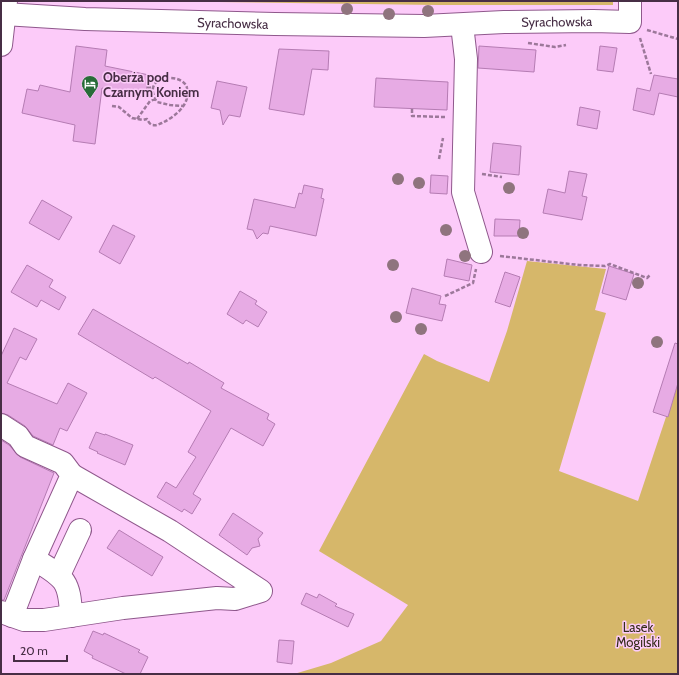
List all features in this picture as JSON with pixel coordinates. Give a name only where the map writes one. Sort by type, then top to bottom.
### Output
[{"type":"street","name":"Syrachowska","points":[[5,7],[86,10],[275,24],[462,25],[633,19]]},
{"type":"street","points":[[1,44],[5,7]]},
{"type":"street","points":[[462,25],[466,59],[463,192],[488,254]]},
{"type":"street","points":[[1,425],[18,436],[25,446],[63,463],[72,475],[170,531],[261,591],[235,598],[218,598],[124,608],[44,620],[24,620],[6,614],[34,559],[72,475]]},
{"type":"street","points":[[59,575],[80,530]]},
{"type":"street","points":[[34,559],[59,575],[68,587],[71,616]]},
{"type":"path","points":[[633,19],[650,31],[678,38]]},
{"type":"path","points":[[633,19],[651,74]]},
{"type":"path","points":[[112,106],[119,107],[128,115],[136,119],[146,119],[151,125],[156,126],[176,115],[183,106],[188,94],[188,89],[183,81],[167,78],[156,82],[152,88],[153,95],[157,102],[183,106]]},
{"type":"path","points":[[115,80],[127,82]]},
{"type":"path","points":[[147,87],[152,88]]},
{"type":"path","points":[[136,119],[150,101],[156,100]]},
{"type":"path","points":[[412,109],[412,116],[447,117],[446,122]]},
{"type":"path","points":[[439,159],[443,137]]},
{"type":"path","points":[[445,296],[473,283],[477,263],[488,254],[579,265],[605,266],[610,264],[647,278],[650,275]]},
{"type":"green space","points":[[142,1],[613,1],[613,5],[437,5]]},
{"type":"green space","name":"Lasek Mogilski","points":[[527,261],[606,269],[595,310],[606,313],[559,471],[638,501],[678,381],[678,674],[294,674],[331,663],[381,641],[408,605],[319,551],[424,354],[437,361],[489,382],[507,331]]},
{"type":"building","points":[[76,46],[107,50],[105,66],[149,75],[145,97],[102,88],[95,144],[73,141],[75,125],[22,113],[27,89],[38,91],[40,85],[70,92]]},
{"type":"building","points":[[479,46],[536,50],[534,72],[478,68]]},
{"type":"building","points":[[600,46],[617,48],[613,72],[597,70]]},
{"type":"building","points":[[279,49],[329,51],[328,70],[312,69],[304,115],[269,109]]},
{"type":"building","points":[[654,75],[678,79],[678,97],[659,93],[654,115],[633,110],[637,88],[650,91]]},
{"type":"building","points":[[376,78],[448,82],[447,110],[374,107]]},
{"type":"building","points":[[217,81],[247,87],[240,117],[229,115],[223,125],[220,110],[211,108]]},
{"type":"building","points":[[580,107],[600,111],[597,129],[577,125]]},
{"type":"building","points":[[493,143],[521,146],[519,175],[490,172]]},
{"type":"building","points":[[569,171],[587,174],[582,196],[587,197],[582,220],[543,213],[548,189],[565,193]]},
{"type":"building","points":[[431,175],[448,176],[447,194],[430,193]]},
{"type":"building","points":[[304,185],[323,189],[321,198],[324,199],[316,236],[270,226],[268,234],[263,233],[257,239],[253,230],[247,229],[254,199],[295,208],[299,193],[302,194]]},
{"type":"building","points":[[42,200],[72,217],[59,240],[29,223]]},
{"type":"building","points":[[495,219],[520,220],[519,236],[494,236]]},
{"type":"building","points":[[113,225],[135,236],[120,264],[99,252]]},
{"type":"building","points":[[447,259],[472,265],[469,281],[444,276]]},
{"type":"building","points":[[27,265],[53,280],[49,287],[66,297],[59,310],[41,300],[37,307],[11,292]]},
{"type":"building","points":[[609,266],[634,274],[626,300],[602,293]]},
{"type":"building","points":[[505,272],[520,277],[510,307],[495,302]]},
{"type":"building","points":[[412,288],[441,296],[439,304],[446,305],[442,321],[406,313]]},
{"type":"building","points":[[240,291],[257,301],[255,304],[267,312],[258,327],[246,320],[243,324],[227,314]]},
{"type":"building","points":[[93,309],[224,383],[221,388],[269,414],[267,419],[275,424],[263,446],[231,428],[193,494],[201,499],[192,514],[184,509],[182,512],[157,497],[166,482],[176,488],[196,457],[188,452],[211,411],[155,377],[153,379],[78,334]]},
{"type":"building","points":[[14,328],[37,339],[26,360],[20,357],[7,383],[57,404],[68,383],[87,393],[67,431],[60,428],[53,445],[33,436],[25,426],[8,415],[1,413],[1,356]]},
{"type":"building","points":[[675,343],[678,344],[678,383],[668,417],[653,412]]},
{"type":"building","points":[[96,432],[133,445],[125,465],[89,448]]},
{"type":"building","points":[[1,440],[9,445],[20,457],[54,473],[4,600],[1,600]]},
{"type":"building","points":[[233,513],[263,533],[258,539],[260,546],[252,548],[247,555],[219,535]]},
{"type":"building","points":[[119,530],[163,557],[152,576],[107,548]]},
{"type":"building","points":[[306,593],[317,598],[319,594],[337,604],[335,606],[354,614],[348,627],[301,604]]},
{"type":"building","points":[[93,631],[103,635],[104,633],[140,650],[138,652],[148,657],[140,674],[126,674],[92,658],[93,656],[84,651]]},
{"type":"building","points":[[279,640],[294,641],[292,664],[277,662]]},
{"type":"place","name":"Oberża pod Czarnym Koniem","points":[[90,99]]}]
